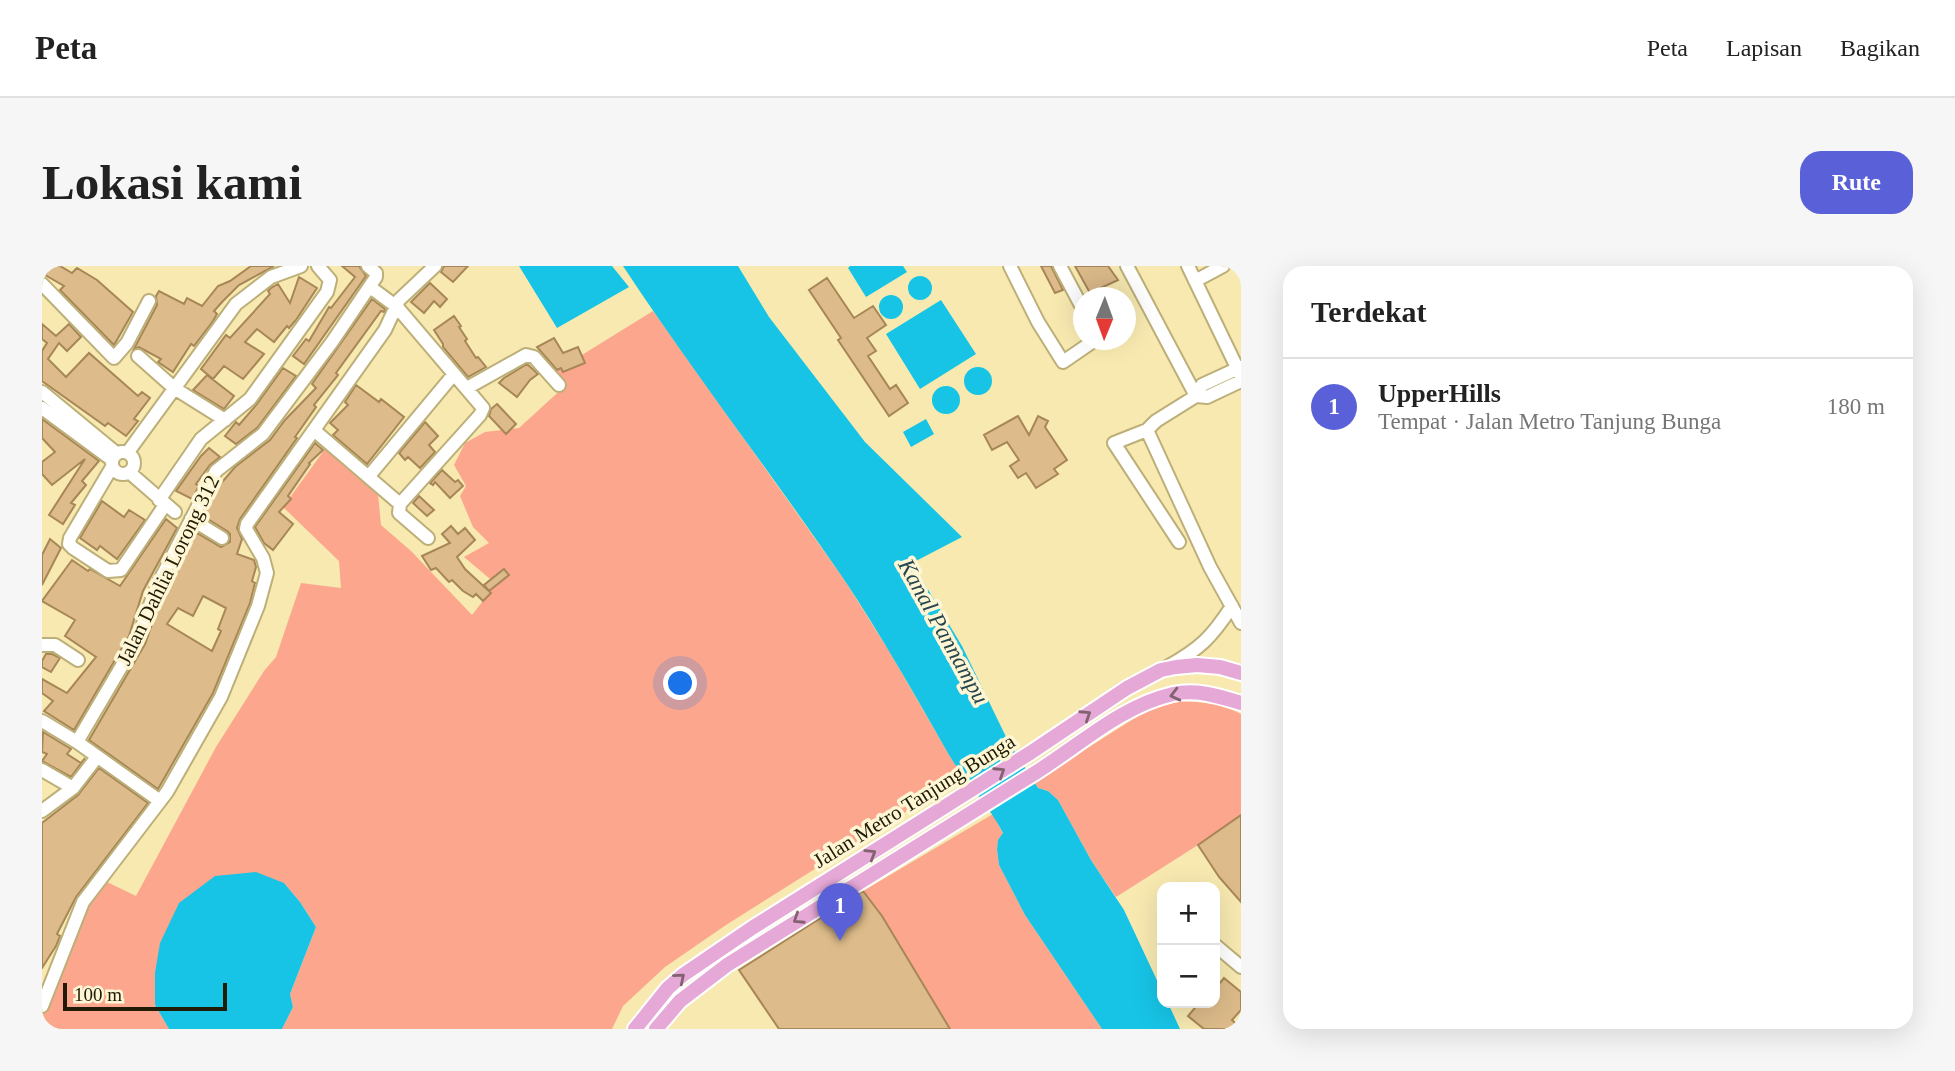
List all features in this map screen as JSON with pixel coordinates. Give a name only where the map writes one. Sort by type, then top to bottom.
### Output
[{"type":"main road","name":"Jalan Metro Tanjung Bunga","points":[[635,1029],[668,988],[683,975],[752,928],[970,792],[1127,688],[1161,670],[1197,664],[1241,673]]},
{"type":"main road","name":"Jalan Metro Tanjung Bunga","points":[[656,1029],[680,1001],[727,965],[981,807],[1121,716],[1144,704],[1189,691],[1208,693],[1241,703]]},
{"type":"street","points":[[301,266],[271,277],[236,304],[174,388],[117,458],[70,538],[69,544],[73,548],[108,571],[121,570],[166,506],[193,449],[211,430],[250,398],[327,292],[330,280],[318,266]]},
{"type":"street","points":[[368,266],[376,273],[373,282],[482,406],[482,412],[400,504],[399,513],[428,538]]},
{"type":"street","points":[[42,1006],[83,902],[160,801],[182,768],[221,697],[258,606],[266,569],[263,558],[248,533],[247,523],[385,330],[399,300],[435,266]]},
{"type":"street","points":[[1010,266],[1038,322],[1063,362],[1080,350]]},
{"type":"street","points":[[1060,266],[1073,292]]},
{"type":"street","points":[[1127,266],[1196,396]]},
{"type":"street","points":[[1179,542],[1114,443],[1147,429],[1196,396],[1202,385],[1240,373],[1188,266]]},
{"type":"street","points":[[1195,281],[1223,266]]},
{"type":"street","name":"Jalan Dahlia Lorong 312","points":[[77,742],[137,640],[156,586],[216,471],[263,434],[286,406],[373,282]]},
{"type":"street","points":[[42,284],[114,358],[133,333],[149,301]]},
{"type":"street","points":[[467,388],[526,355],[534,357],[559,385]]},
{"type":"street","points":[[138,356],[174,388],[225,420]]},
{"type":"street","points":[[369,475],[454,374]]},
{"type":"street","points":[[42,392],[117,458],[118,473],[129,472],[166,506]]},
{"type":"street","points":[[42,408],[117,458],[134,462],[129,472]]},
{"type":"street","points":[[1147,429],[1210,566],[1241,623]]},
{"type":"street","points":[[315,431],[400,504]]},
{"type":"street","points":[[191,519],[222,538]]},
{"type":"street","points":[[1161,670],[1201,646],[1218,629],[1232,606]]},
{"type":"street","points":[[42,645],[55,645],[78,660]]},
{"type":"street","points":[[42,722],[77,742],[160,801]]},
{"type":"street","points":[[42,811],[73,788],[97,757]]},
{"type":"street","points":[[42,770],[73,788]]},
{"type":"street","points":[[1220,950],[1241,967]]},
{"type":"shaded area","points":[[653,311],[843,578],[952,760],[964,775],[726,925],[665,967],[623,1006],[612,1029],[282,1029],[293,1007],[290,994],[316,927],[284,883],[155,1005],[169,1029],[42,1029],[42,1011],[89,899],[105,881],[136,896],[216,747],[264,671],[276,657],[301,583],[341,588],[339,561],[283,507],[325,449],[378,494],[381,525],[411,551],[472,615],[496,584],[464,557],[489,543],[473,527],[460,496],[466,486],[454,465],[465,443],[485,432],[519,428],[566,385],[556,371]]},
{"type":"shaded area","points":[[1179,701],[1226,707],[1241,714],[1241,815],[1116,897],[1091,860],[1058,800],[1048,791],[1038,788],[1034,782],[1149,709]]},
{"type":"shaded area","points":[[993,814],[1003,834],[998,840],[999,865],[1025,915],[1102,1029],[950,1029],[882,916],[863,891]]},
{"type":"water","points":[[519,266],[612,266],[629,287],[557,328]]},
{"type":"water","name":"Kanal Pannampu","points":[[623,266],[738,266],[769,317],[865,442],[962,537],[912,563],[962,646],[1008,741],[1038,788],[1048,791],[1058,800],[1091,860],[1124,910],[1157,980],[1157,1008],[1170,1008],[1180,1029],[1102,1029],[1025,915],[999,865],[998,840],[1003,833],[990,812],[949,755],[843,578]]},
{"type":"water","points":[[903,266],[907,272],[866,297],[848,268]]},
{"type":"water","points":[[920,276],[929,279],[932,288],[929,297],[920,300],[911,297],[908,288],[911,279]]},
{"type":"water","points":[[891,295],[900,298],[903,307],[900,316],[891,319],[882,316],[879,307],[882,298]]},
{"type":"water","points":[[941,300],[976,354],[920,389],[886,334]]},
{"type":"water","points":[[978,367],[988,371],[992,381],[988,391],[978,395],[968,391],[964,381],[968,371]]},
{"type":"water","points":[[946,386],[956,390],[960,400],[956,410],[946,414],[936,410],[932,400],[936,390]]},
{"type":"water","points":[[926,419],[934,434],[911,447],[903,432]]},
{"type":"water","points":[[256,872],[284,883],[316,927],[290,994],[293,1007],[282,1029],[169,1029],[155,1005],[155,973],[160,943],[179,903],[215,876]]},
{"type":"building","points":[[51,266],[60,266],[72,273],[77,268],[97,280],[133,312],[114,345],[60,290],[64,286],[45,275]]},
{"type":"building","points":[[251,266],[274,266],[239,285],[223,301],[214,311],[217,314],[213,321],[194,346],[191,344],[173,372],[158,362],[161,359],[139,347],[134,349],[157,305],[156,296],[159,291],[184,304],[187,298],[202,306],[218,286]]},
{"type":"building","points":[[342,266],[359,266],[366,276],[304,364],[293,356],[306,339],[309,341],[329,307],[331,308],[355,277]]},
{"type":"building","points":[[444,266],[468,266],[453,282],[441,272]]},
{"type":"building","points":[[1041,266],[1051,266],[1063,290],[1055,293]]},
{"type":"building","points":[[1075,266],[1108,266],[1118,280],[1103,287],[1087,287]]},
{"type":"building","points":[[299,277],[317,288],[296,320],[289,328],[287,326],[274,342],[257,329],[245,342],[264,354],[243,379],[224,366],[213,379],[201,369],[226,335],[230,338],[270,294],[268,291],[271,288],[278,284],[290,303]]},
{"type":"building","points":[[827,278],[854,318],[873,306],[886,325],[867,338],[876,351],[868,356],[890,389],[896,385],[908,403],[889,416],[838,340],[841,338],[809,290]]},
{"type":"building","points":[[430,283],[447,299],[440,307],[434,301],[424,313],[411,302]]},
{"type":"building","points":[[372,299],[385,309],[336,373],[338,375],[314,405],[316,407],[295,437],[297,438],[240,519],[237,528],[242,539],[237,554],[254,560],[256,567],[250,603],[213,693],[158,789],[89,740],[145,644],[157,610],[163,602],[161,600],[165,590],[195,532],[221,547],[230,542],[230,534],[227,531],[203,516],[217,488],[235,467],[270,440],[316,388],[312,384]],"holes":[[[203,596],[226,608],[218,629],[221,631],[212,651],[167,624],[178,608],[193,616]]]},
{"type":"building","points":[[454,316],[467,339],[465,341],[476,358],[486,367],[468,377],[443,347],[434,330]]},
{"type":"building","points":[[42,324],[56,336],[69,324],[81,337],[67,351],[59,343],[48,359],[66,377],[89,353],[138,396],[142,392],[150,398],[134,419],[138,421],[126,436],[108,423],[105,426],[42,381],[42,351],[47,343],[42,339]]},
{"type":"building","points":[[554,338],[563,353],[578,347],[585,363],[563,372],[561,368],[557,370],[537,347]]},
{"type":"building","points":[[527,364],[538,374],[517,397],[499,383]]},
{"type":"building","points":[[283,368],[296,376],[257,428],[236,444],[225,436],[236,422],[239,425],[257,404]]},
{"type":"building","points":[[207,375],[234,396],[224,409],[193,390]]},
{"type":"building","points":[[356,385],[379,402],[381,399],[404,417],[367,464],[333,435],[338,430],[330,423],[348,405],[345,402]]},
{"type":"building","points":[[497,404],[516,424],[506,434],[489,416],[491,409]]},
{"type":"building","points":[[1018,416],[1029,435],[1038,416],[1048,421],[1045,427],[1067,460],[1054,469],[1058,474],[1036,488],[1026,473],[1018,478],[1010,466],[1019,460],[1007,442],[992,450],[984,435]]},
{"type":"building","points":[[42,419],[99,461],[82,481],[86,485],[71,503],[75,505],[63,524],[49,515],[85,459],[52,485],[42,474],[42,462],[55,452],[42,438]]},
{"type":"building","points":[[425,422],[438,436],[429,445],[435,452],[420,468],[408,457],[405,460],[399,453]]},
{"type":"building","points":[[315,443],[323,450],[309,463],[288,496],[291,499],[279,512],[293,524],[273,550],[264,543],[255,527]]},
{"type":"building","points":[[209,448],[220,457],[210,465],[196,484],[199,486],[192,499],[176,491],[201,456]]},
{"type":"building","points":[[442,470],[463,486],[450,498],[435,482],[433,485],[430,483]]},
{"type":"building","points":[[419,496],[434,510],[427,516],[413,503]]},
{"type":"building","points":[[102,501],[124,517],[129,510],[145,520],[117,559],[100,546],[97,550],[80,538]]},
{"type":"building","points":[[166,519],[177,528],[143,591],[129,636],[74,730],[44,711],[53,701],[42,693],[42,679],[67,693],[96,657],[65,636],[75,620],[42,601],[72,560],[120,586]]},
{"type":"building","points":[[451,526],[458,534],[465,528],[475,540],[457,557],[465,569],[491,593],[483,601],[476,594],[473,597],[463,591],[452,580],[449,582],[436,568],[431,570],[422,556],[450,543],[442,534]]},
{"type":"building","points":[[50,539],[61,548],[42,585],[42,555]]},
{"type":"building","points":[[504,569],[509,575],[489,591],[484,585]]},
{"type":"building","points":[[46,654],[60,658],[51,672],[42,667]]},
{"type":"building","points":[[43,732],[71,749],[67,754],[81,763],[85,758],[71,777],[42,761],[47,754],[42,752]]},
{"type":"building","points":[[99,768],[148,803],[76,897],[57,934],[60,936],[56,946],[42,968],[42,823],[78,795]]},
{"type":"building","points":[[1241,815],[1241,902],[1219,877],[1198,845]]},
{"type":"building","points":[[863,891],[882,916],[950,1029],[779,1029],[739,970]]},
{"type":"building","points":[[1224,978],[1241,992],[1241,1010],[1232,1020],[1241,1029],[1204,1029],[1188,1016],[1195,1008],[1220,1008],[1220,983]]},
{"type":"place","name":"UpperHills","points":[[840,941]]}]
